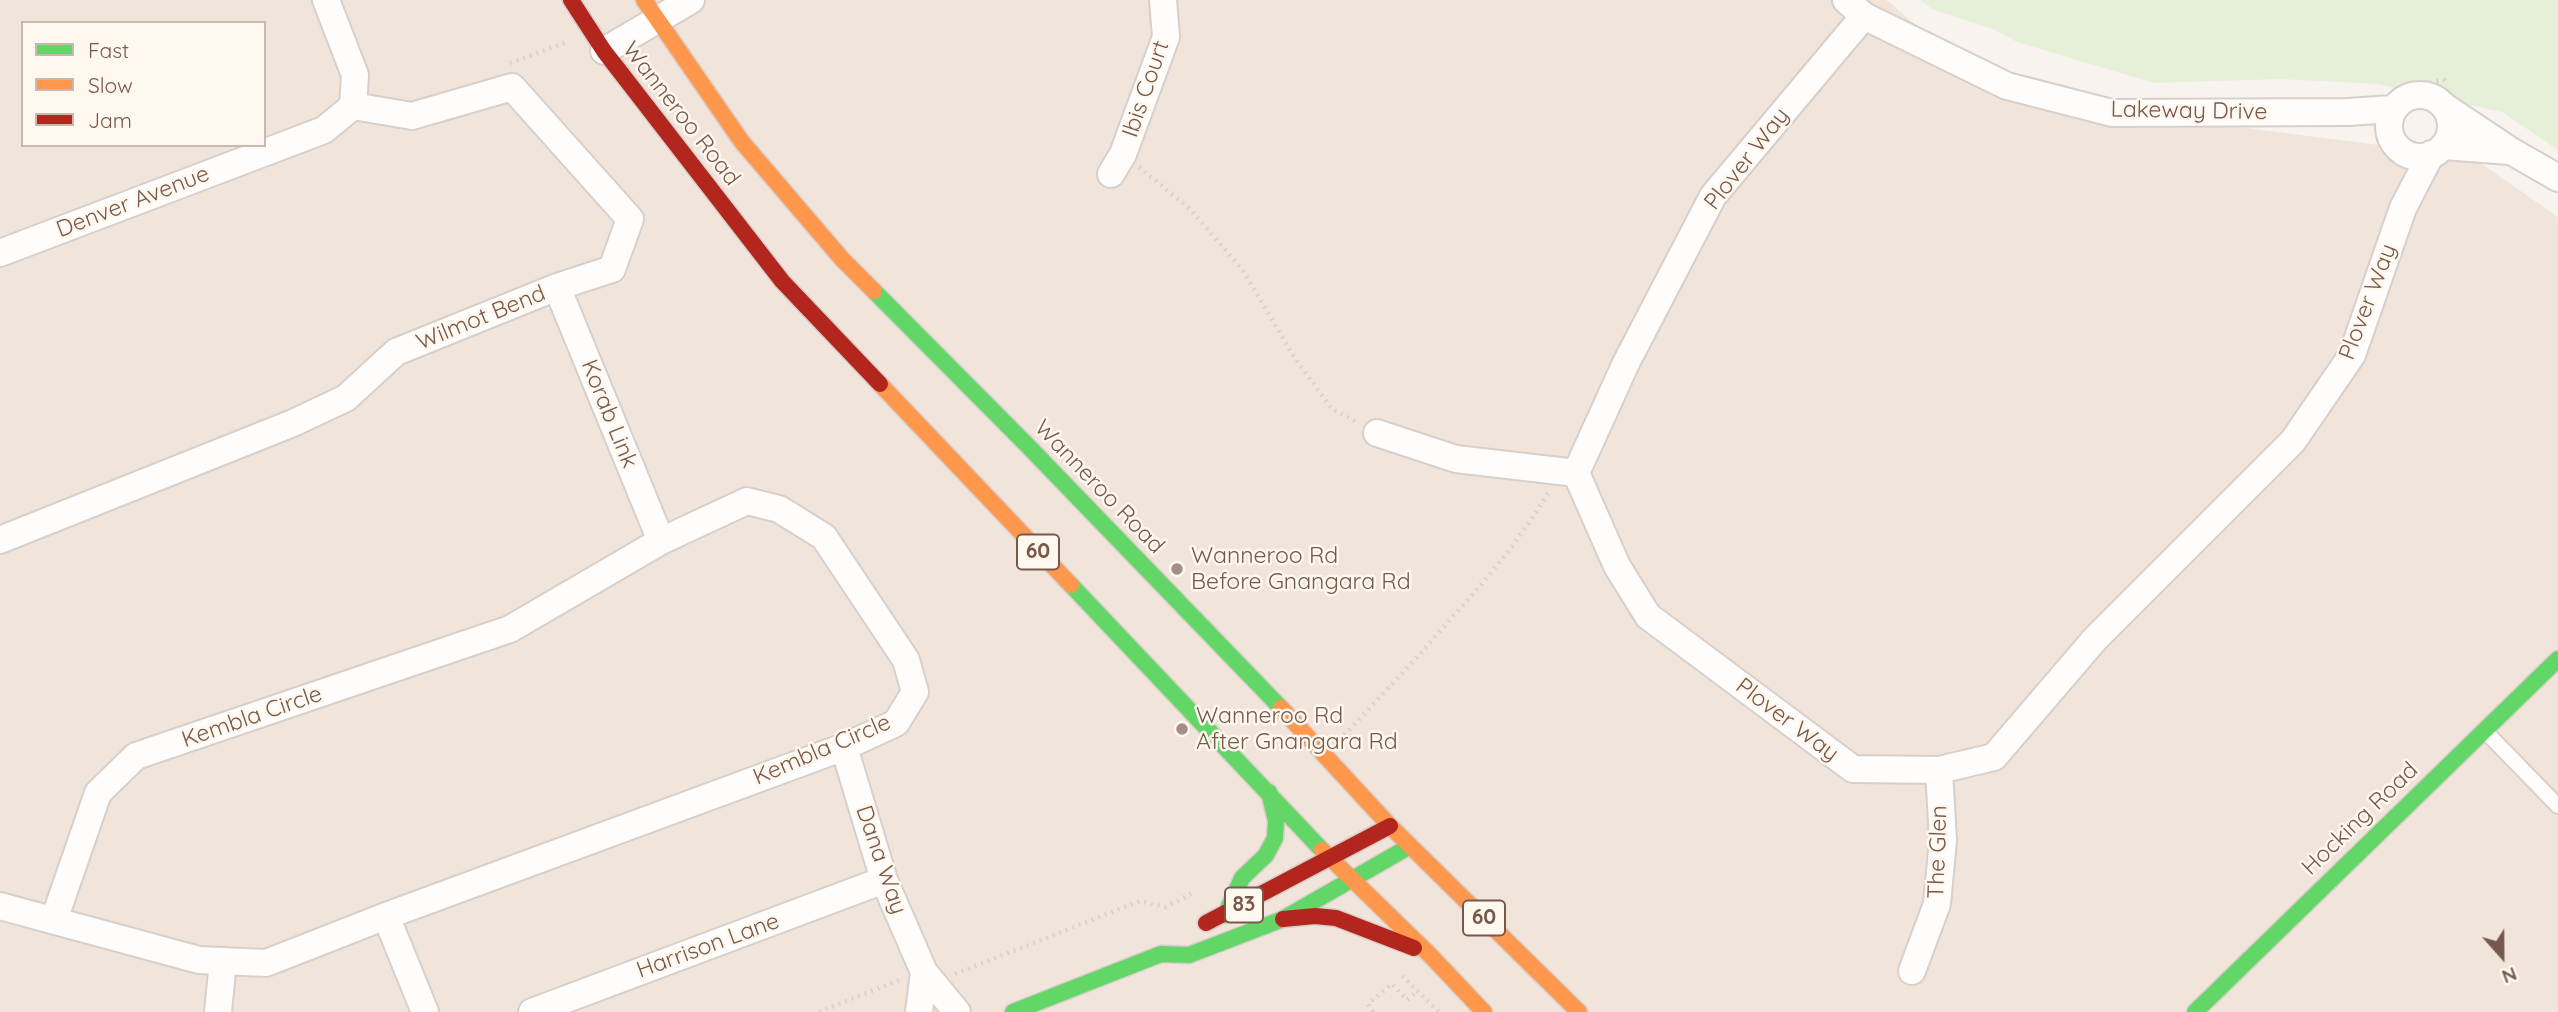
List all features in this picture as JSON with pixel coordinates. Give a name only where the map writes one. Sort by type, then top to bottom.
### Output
[{"type":"main road","name":"Wanneroo Road","points":[[571,0],[604,51],[782,281],[1330,858],[1429,954],[1484,1012]]},
{"type":"main road","name":"Wanneroo Road","points":[[650,10],[742,142],[842,259],[1028,446],[1324,753],[1390,826],[1579,1012]]},
{"type":"main road","name":"Hocking Road","points":[[2195,1012],[2558,659]]},
{"type":"main road","points":[[1225,915],[1244,875],[1261,862],[1278,830],[1278,820],[1269,792]]},
{"type":"main road","name":"83","points":[[1013,1012],[1161,954],[1181,934],[1225,915],[1390,826]]},
{"type":"main road","name":"83","points":[[1161,954],[1189,956],[1283,919],[1410,846]]},
{"type":"main road","name":"83","points":[[1283,919],[1315,916],[1336,918],[1429,954]]},
{"type":"street","points":[[326,0],[355,75],[353,106]]},
{"type":"street","points":[[604,51],[650,10],[691,0]]},
{"type":"street","name":"Ibis Court","points":[[1117,164],[1166,37],[1163,0]]},
{"type":"street","name":"Lakeway Drive","points":[[1855,8],[2007,86],[2112,113],[2348,112],[2393,99]]},
{"type":"street","name":"Plover Way","points":[[1855,8],[1713,196],[1569,472],[1617,566],[1648,616],[1853,769],[1938,770],[1994,757],[2095,639],[2293,440],[2352,355],[2403,208],[2438,150]]},
{"type":"street","name":"Wilmot Bend","points":[[0,540],[303,418],[346,398],[396,352],[557,287],[612,268],[630,219],[512,87],[412,116],[353,106]]},
{"type":"street","points":[[2445,94],[2437,99],[2417,94],[2393,99],[2389,119],[2393,142],[2416,157],[2438,150],[2511,151]]},
{"type":"street","points":[[2438,150],[2452,126],[2445,94]]},
{"type":"street","points":[[2445,94],[2511,151],[2558,178]]},
{"type":"street","name":"Denver Avenue","points":[[0,253],[324,130],[353,106]]},
{"type":"street","name":"Lakeway Drive","points":[[2348,112],[2393,142]]},
{"type":"street","name":"Plover Way","points":[[2393,142],[2403,208]]},
{"type":"street","name":"Korab Link","points":[[557,287],[661,541]]},
{"type":"street","points":[[1377,433],[1456,459],[1569,472]]},
{"type":"street","name":"Kembla Circle","points":[[0,906],[199,960],[266,962],[844,747],[896,723],[915,692],[906,660],[824,537],[779,509],[747,501],[661,541],[510,629],[136,756],[98,793],[54,920]]},
{"type":"street","name":"Dana Way","points":[[844,747],[884,880],[923,972],[957,1012]]},
{"type":"street","name":"The Glen","points":[[1912,971],[1937,904],[1943,840],[1938,770]]},
{"type":"street","name":"Harrison Lane","points":[[532,1012],[884,880]]},
{"type":"street","points":[[386,916],[425,1012]]},
{"type":"street","points":[[218,1012],[223,961]]},
{"type":"street","name":"Dana Way","points":[[919,1012],[923,972]]},
{"type":"lane","points":[[2484,730],[2558,806]]},
{"type":"path","points":[[2393,99],[2445,94]]},
{"type":"path","points":[[1117,164],[1190,209],[1242,269],[1294,357],[1331,408],[1377,433]]},
{"type":"path","points":[[1324,753],[1411,665],[1529,526],[1569,472]]},
{"type":"path","points":[[819,1012],[923,972],[950,976],[1140,901],[1166,907],[1198,891]]},
{"type":"path","points":[[1373,1012],[1368,1004],[1392,984],[1407,1000],[1419,991]]},
{"type":"shaded area","points":[[0,0],[1887,0],[1998,96],[2472,157],[2558,217],[2558,1012],[0,1012]]},
{"type":"green space","points":[[1920,0],[2558,0],[2558,150],[2502,112],[2377,84],[2280,79],[2154,83],[2017,42],[1993,29],[1932,9]]},
{"type":"traffic: fast","points":[[874,291],[1281,708]]},
{"type":"traffic: fast","points":[[1071,585],[1322,850]]},
{"type":"traffic: fast","points":[[2195,1012],[2558,659]]},
{"type":"traffic: fast","points":[[1225,915],[1242,878],[1266,855],[1275,838],[1276,821],[1269,792]]},
{"type":"traffic: fast","points":[[1013,1012],[1161,954],[1189,955],[1283,919],[1410,846]]},
{"type":"traffic: slow","points":[[644,0],[742,142],[842,259],[874,291]]},
{"type":"traffic: slow","points":[[880,384],[1071,585]]},
{"type":"traffic: slow","points":[[1281,708],[1390,826],[1579,1012]]},
{"type":"traffic: slow","points":[[1322,850],[1429,954],[1484,1012]]},
{"type":"traffic: jam","points":[[571,0],[604,51],[782,281],[880,384]]},
{"type":"traffic: jam","points":[[1206,923],[1390,826]]},
{"type":"traffic: jam","points":[[1283,919],[1315,916],[1336,918],[1414,948]]},
{"type":"place","name":"Wanneroo Rd Before Gnangara Rd","points":[[1177,569]]},
{"type":"place","name":"Wanneroo Rd After Gnangara Rd","points":[[1182,729]]}]
